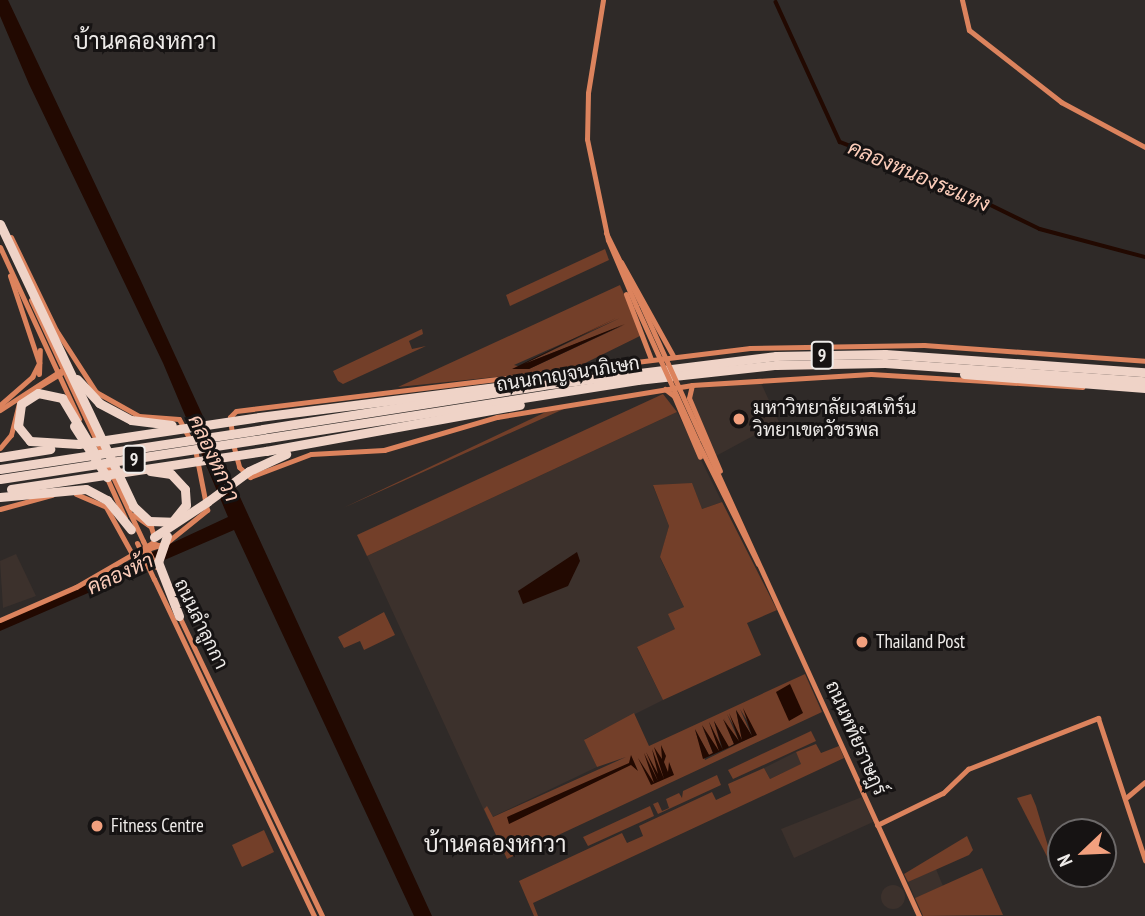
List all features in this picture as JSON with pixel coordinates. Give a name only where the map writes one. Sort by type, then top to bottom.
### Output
[{"type":"highway","points":[[0,224],[122,483]]},
{"type":"highway","points":[[34,282],[34,295]]},
{"type":"highway","points":[[50,332],[79,382],[99,403],[131,421],[156,426],[232,416],[259,417],[426,392],[543,385]]},
{"type":"highway","name":"ถนนกาญจนาภิเษก","points":[[0,479],[543,385],[704,362],[814,355],[1145,372]]},
{"type":"highway","name":"ถนนกาญจนาภิเษก","points":[[0,469],[555,395],[750,366],[924,366],[1145,381]]},
{"type":"highway","points":[[924,366],[974,375],[1145,390]]},
{"type":"highway","points":[[62,374],[138,513],[158,524],[183,513],[184,486],[165,472],[127,473]]},
{"type":"highway","points":[[1067,376],[1095,384]]},
{"type":"highway","points":[[79,444],[32,442],[20,429],[19,408],[35,393],[58,397],[93,450]]},
{"type":"highway","points":[[0,491],[320,444],[555,395]]},
{"type":"highway","points":[[58,397],[84,448],[107,477]]},
{"type":"highway","points":[[0,457],[232,416]]},
{"type":"highway","points":[[155,544],[249,471],[286,454],[320,444]]},
{"type":"highway","points":[[0,497],[86,489],[107,500],[127,532]]},
{"type":"highway","points":[[179,615],[158,562],[167,536],[188,517]]},
{"type":"main road","name":"ถนนหทัยราษฎร์","points":[[603,0],[587,128],[607,233],[699,440],[764,573],[919,916]]},
{"type":"main road","points":[[962,0],[970,30],[1066,106],[1145,147]]},
{"type":"main road","points":[[0,217],[56,330],[100,396],[139,416],[181,421],[197,454],[209,507],[155,544],[132,554],[76,587],[0,621]]},
{"type":"main road","name":"ถนนลำลูกกา","points":[[0,230],[47,344]]},
{"type":"main road","name":"ถนนลำลูกกา","points":[[0,247],[127,507],[154,579],[314,916]]},
{"type":"main road","points":[[0,408],[32,377],[39,363],[6,261]]},
{"type":"main road","points":[[619,263],[673,356]]},
{"type":"main road","points":[[619,263],[649,345],[651,359]]},
{"type":"main road","points":[[10,277],[43,360],[38,375],[11,400]]},
{"type":"main road","points":[[649,345],[662,340]]},
{"type":"main road","points":[[1145,360],[924,345],[809,345],[673,356],[232,416],[234,449],[242,472],[250,477],[312,454],[384,450],[497,417],[692,385],[871,374],[1145,390]]},
{"type":"main road","points":[[0,408],[44,381],[62,374]]},
{"type":"main road","name":"ถนนลำลูกกา","points":[[62,374],[107,477],[127,532],[140,542],[179,615],[322,916]]},
{"type":"main road","points":[[0,448],[11,435],[18,400],[44,381]]},
{"type":"main road","points":[[692,385],[689,398],[728,501]]},
{"type":"main road","points":[[36,388],[60,387],[82,425]]},
{"type":"main road","points":[[664,389],[674,396],[728,501]]},
{"type":"main road","points":[[0,509],[80,494],[103,504],[127,532],[132,554]]},
{"type":"main road","points":[[127,507],[155,544]]},
{"type":"main road","points":[[140,542],[142,530],[147,528],[155,544]]},
{"type":"main road","points":[[877,825],[943,793],[968,769],[1094,718],[1102,722],[1145,860]]},
{"type":"main road","points":[[1127,797],[1145,782]]},
{"type":"shaded area","points":[[605,249],[609,260],[510,306],[506,295]]},
{"type":"shaded area","points":[[620,285],[642,335],[573,369],[398,387]],"holes":[[[620,318],[524,364],[624,325],[529,369],[514,365]]]},
{"type":"shaded area","points":[[422,329],[423,334],[409,341],[412,349],[426,346],[343,384],[338,381],[333,371]]},
{"type":"shaded area","name":"มหาวิทยาลัยเวสเทิร์น วิทยาเขตวัชรพล","points":[[760,381],[779,422],[716,456],[691,401],[694,389]]},
{"type":"shaded area","points":[[663,394],[677,412],[367,556],[357,535]]},
{"type":"shaded area","points":[[631,397],[566,408],[343,508],[550,410]]},
{"type":"shaded area","points":[[677,412],[722,502],[702,509],[653,486],[669,526],[660,558],[684,607],[675,629],[637,648],[663,700],[585,739],[597,767],[488,819],[367,556]]},
{"type":"shaded area","points":[[692,483],[702,509],[722,502],[777,610],[747,623],[761,655],[663,700],[637,647],[675,629],[668,614],[684,607],[660,557],[669,526],[653,485]]},
{"type":"shaded area","points":[[16,554],[36,596],[3,608],[0,561]]},
{"type":"shaded area","points":[[384,612],[395,635],[364,650],[360,641],[344,648],[338,637]]},
{"type":"shaded area","points":[[805,674],[822,712],[507,859],[484,809],[487,806],[493,817],[626,757],[597,767],[584,740],[634,713],[649,746]],"holes":[[[740,709],[756,735],[705,760],[695,730],[709,755],[713,753],[702,726],[715,752],[720,751],[709,722],[722,750],[714,721],[728,747],[734,744],[724,718],[735,743],[739,741],[727,714],[742,740],[736,710],[752,736]]]},
{"type":"shaded area","points":[[811,731],[816,741],[733,779],[728,770]]},
{"type":"shaded area","points":[[816,744],[821,753],[839,746],[844,758],[533,903],[538,916],[534,916],[519,881],[622,833],[627,843],[643,836],[639,826],[712,792],[716,800],[731,793],[728,784],[764,768],[770,779],[801,764],[796,752]]},
{"type":"shaded area","points":[[796,752],[802,764],[770,779],[764,768]]},
{"type":"shaded area","points":[[717,775],[721,785],[658,814],[653,804],[658,802],[662,811],[669,808],[666,799],[679,793],[682,798],[683,791]]},
{"type":"shaded area","points":[[1031,794],[1047,843],[1047,856],[1017,798]]},
{"type":"shaded area","points":[[862,797],[873,822],[794,858],[781,829]]},
{"type":"shaded area","points":[[650,806],[654,816],[588,846],[583,837]]},
{"type":"shaded area","points":[[264,830],[274,852],[242,867],[232,845]]},
{"type":"shaded area","points":[[967,836],[973,850],[969,855],[908,882],[904,874]]},
{"type":"shaded area","points":[[982,868],[1003,915],[923,916],[915,898]]},
{"type":"shaded area","points":[[936,869],[943,886],[915,898],[908,882]]},
{"type":"shaded area","points":[[893,885],[904,892],[905,897],[898,908],[893,909],[882,902],[881,897],[888,886]]},
{"type":"water","points":[[0,0],[8,0],[141,281],[432,916],[414,916],[234,530],[0,631],[0,623],[228,517],[163,363],[29,84],[0,16]]},
{"type":"water","points":[[618,317],[524,364],[625,324],[529,369],[512,369]]},
{"type":"water","points":[[577,552],[580,561],[568,586],[523,604],[518,591]]},
{"type":"water","points":[[790,684],[803,713],[789,721],[776,692]]},
{"type":"water","points":[[743,708],[757,735],[703,759],[695,729],[709,755],[713,753],[702,725],[719,751],[709,722],[723,750],[714,721],[729,747],[734,744],[723,719],[739,741],[729,713],[742,740],[736,710],[752,736]]},
{"type":"water","points":[[661,745],[668,772],[669,762],[674,775],[651,785],[638,758],[654,783],[644,753],[658,781],[646,752],[658,774],[652,749],[664,779],[654,747],[662,759]]},
{"type":"water","points":[[631,755],[638,771],[631,765],[509,824],[507,817],[629,763]]},
{"type":"waterway","name":"คลองหนองระแหง","points":[[776,2],[840,142],[948,184],[1040,229],[1145,257]]},
{"type":"place","name":"มหาวิทยาลัยเวสเทิร์น วิทยาเขตวัชรพล","points":[[739,419]]},
{"type":"place","name":"Thailand Post","points":[[862,642]]},
{"type":"place","name":"Fitness Centre","points":[[97,826]]},
{"type":"district","name":"บ้านคลองหกวา","points":[[145,41]]},
{"type":"district","name":"บ้านคลองหกวา","points":[[495,844]]},
{"type":"water label","name":"คลองหกวา","points":[[214,458]]},
{"type":"water label","name":"คลองห้า","points":[[120,574]]}]
